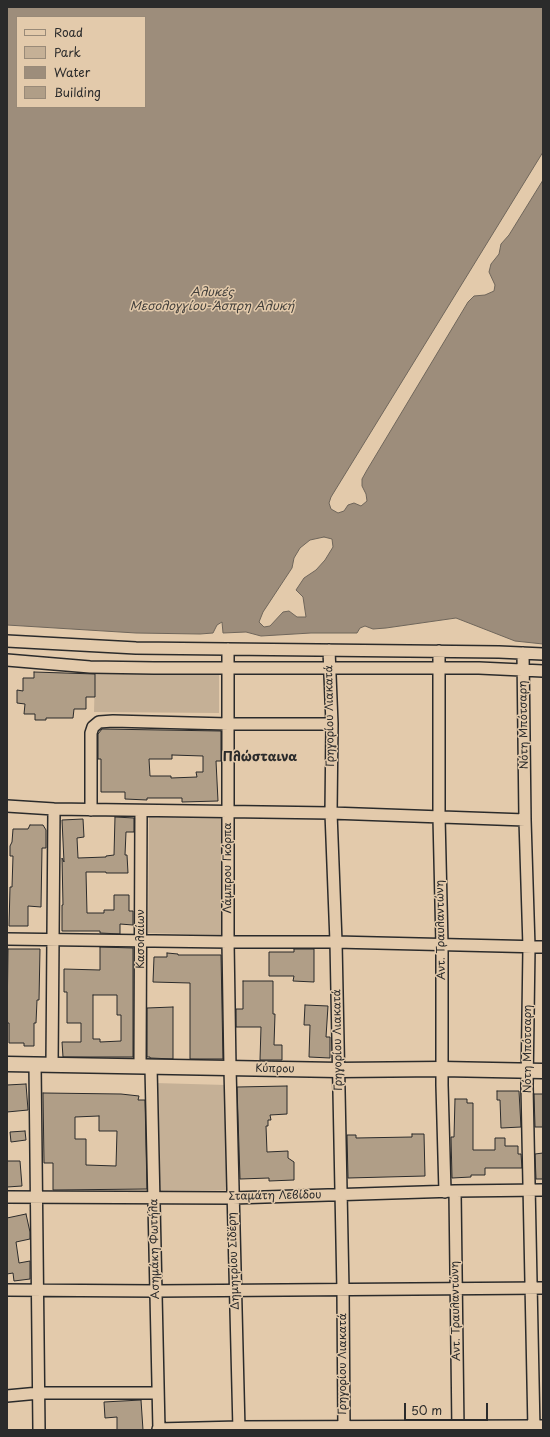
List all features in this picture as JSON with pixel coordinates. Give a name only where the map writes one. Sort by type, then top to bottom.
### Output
[{"type":"main road","name":"Κύπρου","points":[[7,1064],[338,1070],[442,1069],[543,1071]]},
{"type":"street","points":[[7,641],[121,648],[439,651],[543,654]]},
{"type":"street","name":"Λάμπρου Γκόρπα","points":[[228,649],[228,942],[230,1068]]},
{"type":"street","name":"Γρηγορίου Λιακατά","points":[[329,650],[332,724],[331,813],[336,942],[343,1290],[344,1428]]},
{"type":"street","name":"Αντ. Τραυλαντώνη","points":[[439,651],[442,1069],[456,1289],[458,1428]]},
{"type":"street","name":"Νότη Μπότσαρη","points":[[524,653],[525,820],[529,947],[529,1190],[531,1288],[537,1427]]},
{"type":"street","points":[[7,660],[90,667],[439,668],[543,670]]},
{"type":"street","points":[[91,810],[91,733],[93,727],[99,722],[332,724]]},
{"type":"street","points":[[7,806],[91,810],[331,813],[525,820]]},
{"type":"street","points":[[52,1065],[54,809]]},
{"type":"street","name":"Κασολαίων","points":[[141,810],[142,940],[146,1067]]},
{"type":"street","points":[[7,939],[336,942],[543,947]]},
{"type":"street","points":[[35,1064],[39,1430]]},
{"type":"street","name":"Ασημάκη Φωτήλα","points":[[146,1067],[154,1198],[158,1430]]},
{"type":"street","name":"Δημητρίου Σιδέρη","points":[[230,1068],[239,1428]]},
{"type":"street","name":"Σταμάτη Λεβίδου","points":[[7,1197],[233,1198],[543,1190]]},
{"type":"street","points":[[7,1290],[235,1291],[543,1288]]},
{"type":"street","points":[[7,1396],[39,1394],[158,1393]]},
{"type":"street","points":[[158,1430],[239,1428],[537,1427]]},
{"type":"green space","points":[[95,672],[219,673],[219,713],[94,712]]},
{"type":"green space","points":[[149,817],[222,818],[222,935],[148,933]]},
{"type":"green space","points":[[155,1083],[226,1085],[229,1190],[157,1191]]},
{"type":"water","name":"Αλυκές Μεσολογγίου-Άσπρη Αλυκή","points":[[7,7],[543,7],[543,152],[331,497],[329,503],[331,509],[338,513],[344,511],[348,505],[354,503],[361,506],[367,501],[366,494],[362,486],[362,479],[468,302],[474,296],[485,295],[494,291],[495,285],[489,272],[491,264],[499,254],[501,244],[509,235],[543,180],[543,644],[515,641],[456,618],[386,628],[373,629],[365,626],[360,628],[357,633],[311,633],[261,636],[246,632],[223,633],[222,622],[217,625],[213,633],[136,633],[7,625]],"holes":[[[324,537],[332,539],[333,547],[325,560],[316,570],[304,578],[296,590],[303,597],[306,617],[297,617],[289,611],[283,612],[270,626],[264,627],[259,622],[263,612],[292,568],[294,558],[300,548],[310,540]]]},
{"type":"building","points":[[34,672],[95,674],[95,697],[86,697],[86,709],[74,709],[73,718],[46,718],[46,720],[35,720],[35,714],[24,714],[25,704],[17,703],[17,690],[23,691],[23,678],[34,678]]},
{"type":"building","points":[[102,729],[221,731],[221,761],[216,761],[218,801],[182,802],[182,798],[147,798],[147,800],[125,799],[125,792],[101,792],[101,759],[98,759],[98,734]],"holes":[[[172,755],[203,756],[203,772],[196,772],[197,777],[171,778],[171,776],[150,776],[149,759],[172,759]]]},
{"type":"building","points":[[115,817],[134,818],[134,832],[126,832],[125,855],[127,855],[128,873],[86,872],[87,913],[104,913],[104,910],[114,910],[114,895],[129,895],[129,911],[133,911],[133,925],[120,924],[120,934],[100,933],[100,931],[62,931],[62,858],[64,862],[62,820],[83,819],[84,837],[77,838],[78,858],[106,857],[114,855]]},
{"type":"building","points":[[30,825],[43,825],[46,830],[46,848],[42,848],[41,907],[28,906],[28,926],[9,926],[10,887],[12,887],[13,856],[10,856],[10,846],[12,842],[13,829],[28,829]]},
{"type":"building","points":[[100,947],[133,948],[133,1057],[63,1057],[62,1042],[81,1042],[81,1023],[67,1023],[67,992],[64,992],[64,969],[100,970]],"holes":[[[93,995],[117,995],[117,1015],[121,1015],[121,1041],[100,1042],[100,1039],[93,1039]]]},
{"type":"building","points":[[8,949],[40,949],[39,1000],[37,1000],[36,1023],[34,1023],[34,1046],[24,1046],[24,1043],[9,1043],[9,1023],[7,1023]]},
{"type":"building","points":[[294,949],[314,949],[314,982],[293,981],[294,976],[269,976],[269,952],[294,952]]},
{"type":"building","points":[[167,953],[178,955],[221,955],[223,1059],[190,1059],[190,983],[153,982],[154,957],[167,957]]},
{"type":"building","points":[[243,981],[273,981],[273,1014],[275,1014],[274,1045],[282,1045],[282,1060],[260,1060],[261,1027],[236,1027],[236,1009],[243,1009]]},
{"type":"building","points":[[305,1005],[328,1006],[326,1037],[330,1037],[330,1058],[309,1057],[310,1025],[304,1025]]},
{"type":"building","points":[[173,1007],[173,1059],[147,1057],[147,1008]]},
{"type":"building","points":[[26,1084],[28,1110],[7,1112],[7,1085]]},
{"type":"building","points":[[287,1086],[287,1114],[270,1115],[271,1120],[268,1120],[268,1126],[266,1126],[267,1152],[288,1151],[288,1158],[294,1162],[294,1180],[269,1181],[269,1178],[240,1179],[237,1087]]},
{"type":"building","points":[[497,1091],[519,1091],[521,1127],[501,1128],[500,1100],[497,1100]]},
{"type":"building","points":[[43,1093],[121,1094],[139,1096],[138,1100],[145,1100],[147,1189],[53,1190],[53,1163],[44,1163]],"holes":[[[99,1116],[99,1131],[117,1131],[116,1166],[86,1165],[86,1139],[75,1139],[75,1117]]]},
{"type":"building","points":[[534,1094],[543,1094],[543,1127],[535,1127]]},
{"type":"building","points":[[455,1099],[467,1099],[467,1103],[473,1103],[473,1150],[495,1150],[495,1138],[505,1138],[505,1146],[518,1146],[518,1154],[521,1154],[522,1168],[485,1168],[485,1175],[471,1175],[471,1177],[452,1178],[451,1137],[454,1137]]},
{"type":"building","points":[[25,1131],[26,1140],[11,1142],[10,1132]]},
{"type":"building","points":[[412,1134],[424,1134],[425,1176],[348,1178],[347,1135],[356,1135],[356,1138],[412,1137]]},
{"type":"building","points":[[543,1153],[543,1179],[536,1179],[535,1154]]},
{"type":"building","points":[[7,1161],[20,1161],[22,1186],[7,1187]]},
{"type":"building","points":[[26,1214],[30,1239],[16,1242],[19,1263],[30,1261],[30,1279],[14,1281],[13,1273],[7,1274],[7,1218]]},
{"type":"building","points":[[141,1400],[143,1430],[117,1430],[117,1417],[105,1418],[104,1402]]},
{"type":"district","name":"Πλώσταινα","points":[[260,757]]}]
